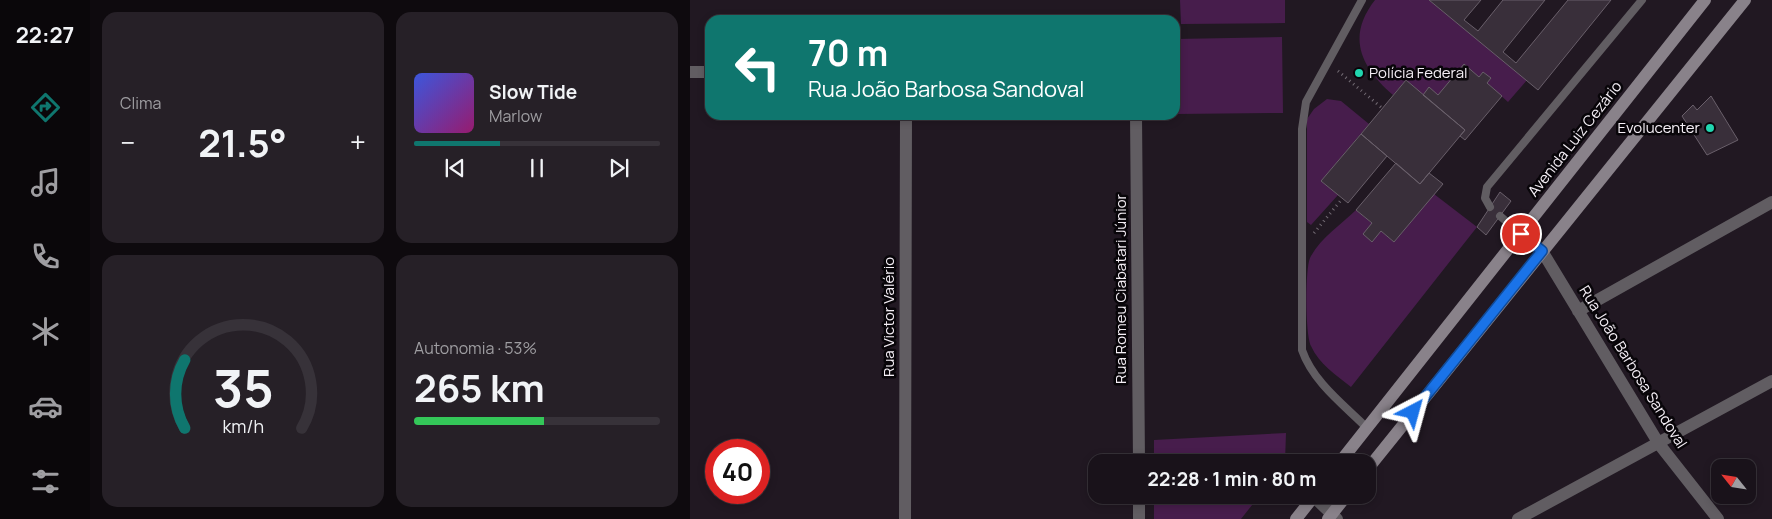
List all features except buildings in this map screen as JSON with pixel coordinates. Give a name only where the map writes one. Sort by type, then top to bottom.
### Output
[{"type":"street","name":"Avenida Luiz Cezário","points":[[1346,454],[1705,0]]},
{"type":"street","points":[[1376,458],[1745,0]]},
{"type":"street","points":[[690,72],[705,72]]},
{"type":"street","name":"Rua Victor Valério","points":[[905,519],[906,120]]},
{"type":"street","name":"Rua Romeu Ciabatari Júnior","points":[[1136,120],[1139,454]]},
{"type":"street","points":[[1578,310],[1772,202]]},
{"type":"street","name":"Rua João Barbosa Sandoval","points":[[1521,234],[1542,251],[1659,444],[1718,519]]},
{"type":"street","points":[[1518,519],[1659,444],[1772,380]]},
{"type":"street","points":[[1139,504],[1139,519]]},
{"type":"street","points":[[1296,519],[1308,504]]},
{"type":"street","points":[[1321,504],[1332,517],[1341,504]]},
{"type":"lane","points":[[1362,0],[1306,102],[1302,129],[1302,350],[1307,364],[1367,428]]},
{"type":"lane","points":[[1490,207],[1485,198],[1487,187],[1642,0]]},
{"type":"lane","points":[[1500,216],[1521,234]]},
{"type":"path","points":[[1327,63],[1382,108]]},
{"type":"path","points":[[1303,247],[1342,199]]},
{"type":"shaded area","points":[[1180,0],[1285,0],[1285,23],[1181,24]]},
{"type":"shaded area","points":[[1375,0],[1429,0],[1527,80],[1508,102],[1487,83],[1490,78],[1483,72],[1479,77],[1438,95],[1423,95],[1406,80],[1393,95],[1373,74],[1361,51],[1361,27],[1366,14]]},
{"type":"shaded area","points":[[1282,37],[1283,113],[1180,114],[1180,39]]},
{"type":"shaded area","points":[[1327,99],[1341,101],[1369,124],[1321,181],[1338,195],[1311,225],[1307,222],[1307,119],[1314,109]]},
{"type":"shaded area","points":[[1434,194],[1477,227],[1351,387],[1323,364],[1311,346],[1306,302],[1310,258],[1319,244],[1356,210],[1394,242]]},
{"type":"shaded area","points":[[1286,433],[1285,454],[1154,454],[1154,440]]},
{"type":"shaded area","points":[[1154,504],[1253,504],[1241,519],[1154,519]]},
{"type":"place","name":"Polícia Federal","points":[[1359,73]]},
{"type":"place","name":"Evolucenter","points":[[1710,128]]},
{"type":"route","points":[[1413,412],[1542,251],[1521,234]]}]
